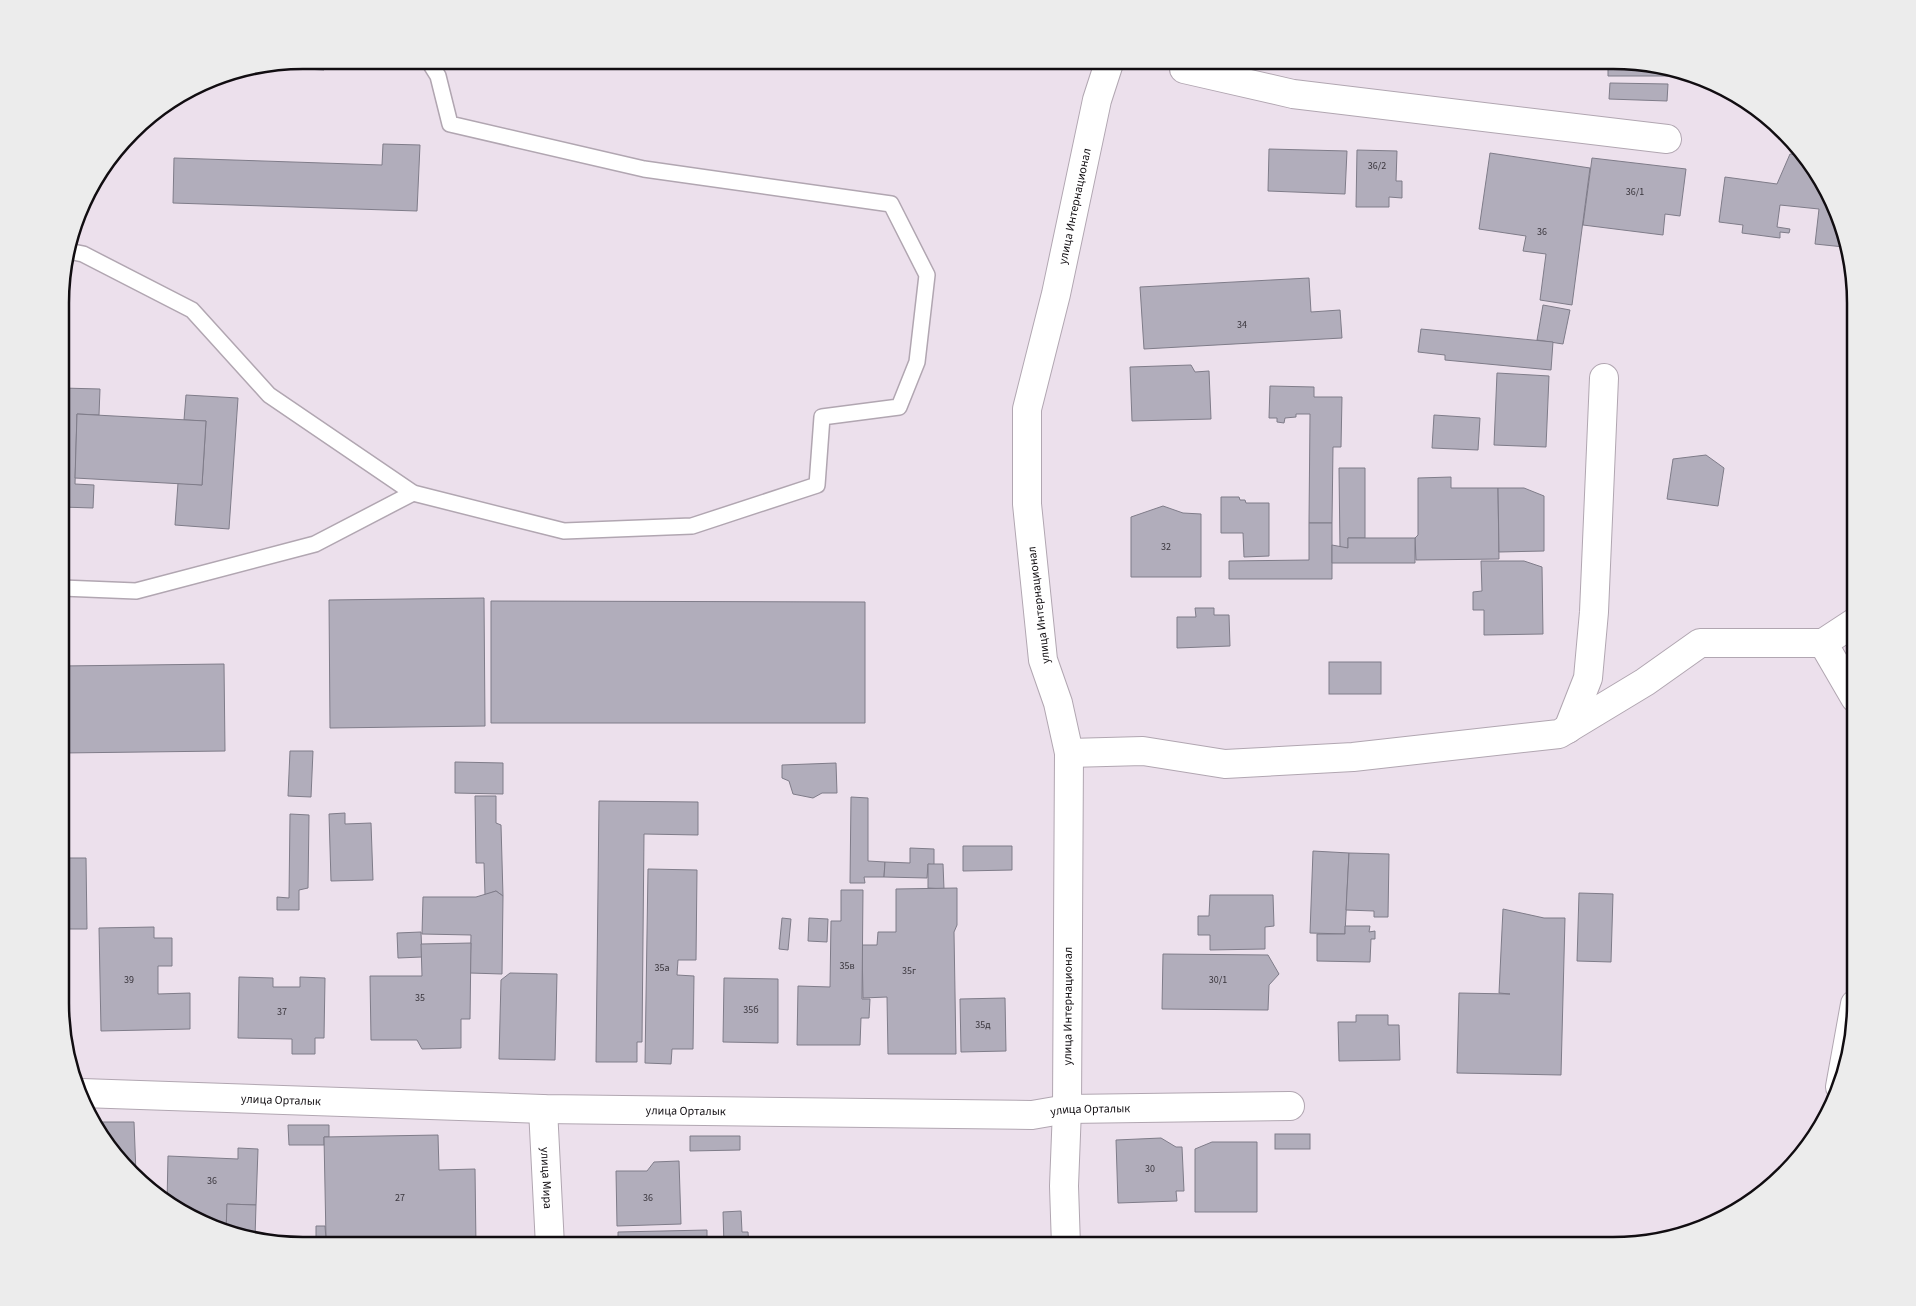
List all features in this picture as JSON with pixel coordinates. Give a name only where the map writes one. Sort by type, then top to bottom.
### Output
[{"type":"street","name":"улица Интернационал","points":[[1066,1237],[1064,1186],[1067,1109],[1069,753],[1058,703],[1043,660],[1028,504],[1027,408],[1056,294],[1097,100],[1107,69]]},
{"type":"street","points":[[1184,69],[1292,94],[1667,138]]},
{"type":"street","points":[[1568,729],[1588,678],[1594,612],[1604,378]]},
{"type":"street","points":[[1069,753],[1143,751],[1225,764],[1353,757],[1559,734],[1645,682],[1700,643],[1823,643],[1847,628]]},
{"type":"street","points":[[1823,643],[1847,683]]},
{"type":"street","name":"улица Орталык","points":[[87,1093],[543,1109],[1032,1115],[1067,1109],[1290,1106]]},
{"type":"street","name":"улица Мира","points":[[543,1109],[550,1237]]},
{"type":"lane","points":[[74,252],[83,254],[192,310],[269,394],[413,493],[564,531],[692,526],[817,485],[822,417],[900,407],[917,362],[927,276],[891,204],[644,169],[450,124],[438,76],[434,69]]},
{"type":"lane","points":[[69,588],[136,591],[315,544],[413,493]]},
{"type":"building","points":[[1608,69],[1629,69],[1669,76],[1668,76],[1608,76]]},
{"type":"building","points":[[1610,83],[1668,84],[1667,101],[1609,99]]},
{"type":"building","points":[[383,144],[420,145],[417,211],[173,203],[174,158],[382,165]]},
{"type":"building","points":[[1269,149],[1347,151],[1345,194],[1268,191]]},
{"type":"building","points":[[1357,150],[1397,151],[1396,181],[1402,181],[1402,198],[1389,197],[1389,207],[1356,207]]},
{"type":"building","points":[[1490,153],[1590,168],[1572,305],[1540,300],[1546,254],[1523,251],[1526,236],[1479,229]]},
{"type":"building","points":[[1790,154],[1794,154],[1823,199],[1835,227],[1840,247],[1815,244],[1819,209],[1780,205],[1777,227],[1790,229],[1789,233],[1780,232],[1780,238],[1742,233],[1743,225],[1719,222],[1725,177],[1777,184]]},
{"type":"building","points":[[1592,158],[1686,169],[1680,216],[1665,214],[1663,235],[1583,225]]},
{"type":"building","points":[[1309,278],[1311,312],[1340,310],[1342,338],[1144,349],[1140,287]]},
{"type":"building","points":[[1543,305],[1570,310],[1563,344],[1537,340]]},
{"type":"building","points":[[1421,329],[1553,342],[1551,370],[1445,360],[1445,355],[1418,352]]},
{"type":"building","points":[[1191,365],[1195,372],[1209,371],[1211,419],[1132,421],[1130,367]]},
{"type":"building","points":[[1497,373],[1549,376],[1546,447],[1494,445]]},
{"type":"building","points":[[1270,386],[1314,387],[1314,397],[1342,397],[1341,447],[1333,447],[1332,523],[1309,523],[1310,414],[1296,414],[1296,417],[1285,418],[1284,423],[1277,422],[1277,418],[1269,418]]},
{"type":"building","points":[[69,388],[100,389],[99,415],[77,414],[75,484],[94,485],[93,508],[69,507]]},
{"type":"building","points":[[186,395],[238,398],[229,529],[175,525],[178,483],[202,485],[206,421],[184,420]]},
{"type":"building","points":[[77,414],[206,421],[202,485],[75,478]]},
{"type":"building","points":[[1434,415],[1480,418],[1478,450],[1432,448]]},
{"type":"building","points":[[1706,455],[1724,468],[1718,506],[1667,499],[1673,459]]},
{"type":"building","points":[[1339,468],[1365,468],[1365,538],[1348,538],[1348,548],[1340,549]]},
{"type":"building","points":[[1451,477],[1451,488],[1498,488],[1499,559],[1416,560],[1415,538],[1418,535],[1418,478]]},
{"type":"building","points":[[1498,488],[1524,488],[1544,496],[1544,551],[1499,552]]},
{"type":"building","points":[[1221,497],[1239,497],[1240,500],[1245,500],[1246,503],[1269,503],[1269,556],[1244,557],[1243,533],[1221,533]]},
{"type":"building","points":[[1163,506],[1183,513],[1201,514],[1201,577],[1131,577],[1131,517]]},
{"type":"building","points":[[1309,523],[1332,523],[1332,579],[1229,579],[1229,561],[1309,560]]},
{"type":"building","points":[[1348,538],[1415,538],[1415,563],[1332,563],[1332,545],[1348,548]]},
{"type":"building","points":[[1481,561],[1524,561],[1542,567],[1543,634],[1484,635],[1484,610],[1473,610],[1473,592],[1482,591]]},
{"type":"building","points":[[484,598],[485,726],[330,728],[329,600]]},
{"type":"building","points":[[491,601],[865,602],[865,723],[491,723]]},
{"type":"building","points":[[1195,608],[1214,608],[1214,615],[1229,615],[1230,646],[1177,648],[1177,617],[1196,617]]},
{"type":"building","points":[[1329,662],[1381,662],[1381,694],[1329,694]]},
{"type":"building","points":[[224,664],[225,751],[69,753],[69,666]]},
{"type":"building","points":[[290,751],[313,751],[311,797],[288,796]]},
{"type":"building","points":[[455,762],[503,763],[503,794],[455,793]]},
{"type":"building","points":[[836,763],[837,793],[822,793],[813,798],[793,794],[789,781],[782,778],[782,765]]},
{"type":"building","points":[[475,796],[496,796],[496,823],[501,825],[503,896],[496,891],[485,895],[484,863],[476,863]]},
{"type":"building","points":[[851,797],[868,798],[868,861],[885,862],[884,877],[864,877],[865,883],[850,883]]},
{"type":"building","points":[[599,801],[698,802],[698,835],[644,834],[642,1042],[637,1042],[637,1062],[596,1062]]},
{"type":"building","points":[[345,813],[345,824],[371,823],[373,880],[331,881],[329,814]]},
{"type":"building","points":[[290,814],[309,815],[308,888],[299,890],[299,910],[277,910],[277,897],[289,898]]},
{"type":"building","points":[[963,846],[1012,846],[1012,870],[963,871]]},
{"type":"building","points":[[910,848],[934,849],[934,865],[928,864],[927,878],[884,877],[885,862],[910,863]]},
{"type":"building","points":[[1313,851],[1349,853],[1345,934],[1310,933]]},
{"type":"building","points":[[1349,853],[1389,854],[1388,917],[1374,917],[1374,911],[1346,910]]},
{"type":"building","points":[[69,858],[86,858],[87,929],[69,929]]},
{"type":"building","points":[[928,864],[943,864],[944,889],[928,888]]},
{"type":"building","points":[[648,869],[697,870],[696,960],[678,960],[677,975],[694,976],[693,1049],[672,1049],[671,1064],[645,1063]]},
{"type":"building","points":[[957,888],[957,925],[954,932],[956,1054],[888,1054],[887,997],[863,998],[862,945],[877,945],[878,932],[896,932],[896,889]]},
{"type":"building","points":[[841,890],[863,890],[862,999],[870,999],[869,1018],[861,1018],[860,1045],[797,1045],[798,986],[830,987],[831,921],[841,921]]},
{"type":"building","points":[[496,891],[503,896],[502,974],[470,973],[471,935],[422,934],[423,897],[476,897]]},
{"type":"building","points":[[1579,893],[1613,894],[1611,962],[1577,961]]},
{"type":"building","points":[[1210,895],[1273,895],[1274,926],[1265,927],[1265,949],[1210,950],[1210,935],[1198,935],[1198,916],[1209,916]]},
{"type":"building","points":[[1503,909],[1544,918],[1565,918],[1561,1075],[1457,1073],[1459,993],[1510,994],[1499,993]]},
{"type":"building","points":[[782,918],[791,919],[788,950],[779,949]]},
{"type":"building","points":[[809,918],[828,919],[827,942],[808,941]]},
{"type":"building","points":[[1345,926],[1370,926],[1369,932],[1375,931],[1375,939],[1371,939],[1370,962],[1317,961],[1317,934],[1345,934]]},
{"type":"building","points":[[154,927],[154,938],[172,938],[172,966],[158,966],[158,994],[190,993],[190,1029],[101,1031],[99,928]]},
{"type":"building","points":[[421,932],[422,957],[398,958],[397,933]]},
{"type":"building","points":[[471,943],[470,1019],[461,1019],[461,1048],[422,1049],[417,1040],[371,1040],[370,976],[422,976],[421,944]]},
{"type":"building","points":[[1163,954],[1268,955],[1279,974],[1269,985],[1268,1010],[1162,1009]]},
{"type":"building","points":[[510,973],[557,974],[555,1060],[499,1059],[501,980]]},
{"type":"building","points":[[239,977],[273,978],[273,987],[300,987],[300,977],[325,978],[324,1038],[315,1038],[315,1054],[292,1054],[292,1039],[238,1038]]},
{"type":"building","points":[[724,978],[778,979],[778,1043],[723,1042]]},
{"type":"building","points":[[1005,998],[1006,1051],[961,1052],[960,999]]},
{"type":"building","points":[[1356,1015],[1388,1015],[1388,1025],[1399,1025],[1400,1060],[1339,1061],[1338,1022],[1356,1022]]},
{"type":"building","points":[[101,1122],[134,1122],[136,1168],[117,1146]]},
{"type":"building","points":[[288,1125],[329,1125],[329,1137],[324,1137],[324,1145],[289,1145]]},
{"type":"building","points":[[1275,1134],[1310,1134],[1310,1149],[1275,1149]]},
{"type":"building","points":[[438,1135],[439,1170],[475,1169],[476,1237],[326,1237],[324,1137]]},
{"type":"building","points":[[690,1136],[740,1136],[740,1150],[690,1151]]},
{"type":"building","points":[[1161,1138],[1176,1147],[1182,1147],[1184,1191],[1176,1191],[1177,1201],[1118,1203],[1116,1140]]},
{"type":"building","points":[[1212,1142],[1257,1142],[1257,1212],[1195,1212],[1195,1149]]},
{"type":"building","points":[[238,1148],[258,1149],[256,1205],[227,1204],[226,1225],[199,1213],[167,1194],[168,1156],[238,1159]]},
{"type":"building","points":[[679,1161],[681,1224],[617,1226],[616,1171],[647,1171],[654,1162]]},
{"type":"building","points":[[227,1204],[256,1205],[255,1233],[226,1225]]},
{"type":"building","points":[[741,1211],[742,1232],[748,1232],[748,1237],[724,1237],[723,1212]]},
{"type":"building","points":[[316,1226],[325,1226],[326,1237],[316,1237]]},
{"type":"building","points":[[707,1230],[707,1237],[618,1237],[618,1232]]}]
